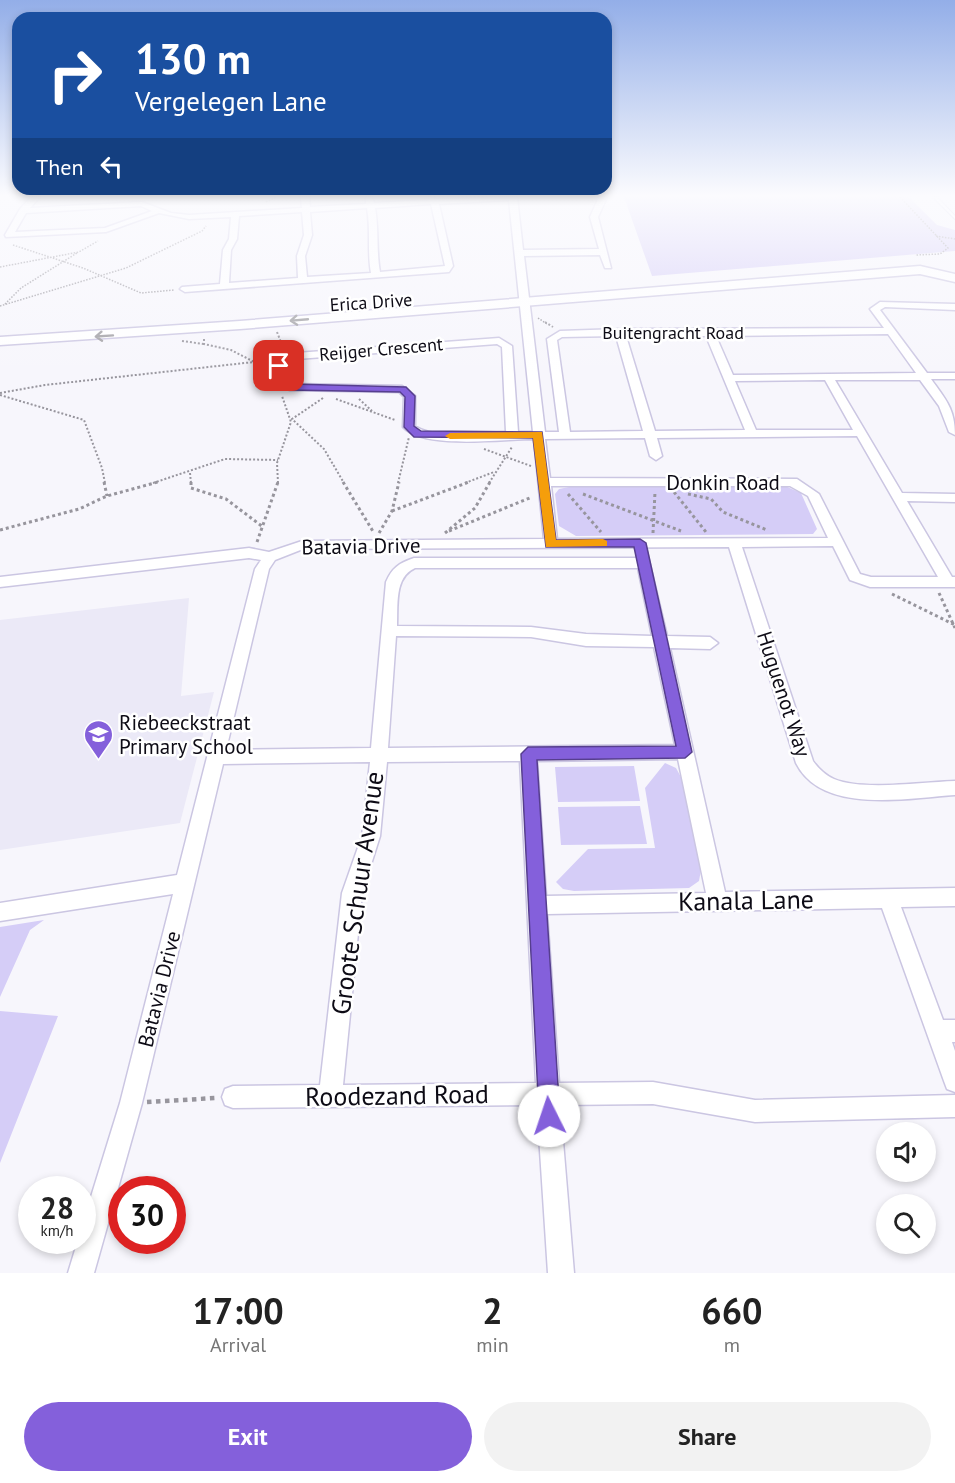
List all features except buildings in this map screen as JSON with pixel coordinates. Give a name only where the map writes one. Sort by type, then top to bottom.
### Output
[{"type":"main road","points":[[919,262],[955,266]]},
{"type":"main road","points":[[919,262],[955,278]]},
{"type":"main road","name":"Erica Drive","points":[[0,341],[181,330],[524,296],[919,262]]},
{"type":"main road","name":"Erica Drive","points":[[0,328],[524,296]]},
{"type":"street","points":[[224,286],[226,256]]},
{"type":"street","points":[[301,256],[303,280]]},
{"type":"street","points":[[373,256],[376,275]]},
{"type":"street","points":[[185,289],[449,268],[447,256]]},
{"type":"street","points":[[519,256],[550,544]]},
{"type":"street","points":[[605,256],[608,266]]},
{"type":"street","points":[[955,307],[877,306],[875,309],[945,405],[955,432]]},
{"type":"street","name":"Buitengracht Road","points":[[568,333],[892,331]]},
{"type":"street","points":[[620,332],[656,456]]},
{"type":"street","points":[[709,332],[752,433]]},
{"type":"street","points":[[565,435],[552,339],[555,335],[568,333]]},
{"type":"street","name":"Reijger Crescent","points":[[287,358],[500,340],[507,346],[515,435]]},
{"type":"street","points":[[282,386],[276,378],[278,369],[287,358]]},
{"type":"street","points":[[729,378],[955,376]]},
{"type":"street","points":[[828,377],[858,433],[946,583]]},
{"type":"street","name":"Reijger Crescent","points":[[282,386],[327,391],[402,389],[410,396],[410,426]]},
{"type":"street","points":[[410,426],[427,436],[858,433]]},
{"type":"street","name":"Donkin Road","points":[[543,482],[787,481],[798,484],[813,494],[850,571],[865,581]]},
{"type":"street","points":[[896,497],[955,498]]},
{"type":"street","name":"Batavia Drive","points":[[81,1273],[131,1103],[214,757],[262,569],[270,557],[302,545],[647,543],[700,540],[734,543],[836,542]]},
{"type":"street","points":[[647,543],[644,562],[717,900]]},
{"type":"street","name":"Huguenot Way","points":[[734,543],[805,763],[818,780],[838,789],[955,788]]},
{"type":"street","points":[[0,582],[249,553],[270,557]]},
{"type":"street","name":"Batavia Drive","points":[[393,582],[402,567],[414,563],[644,562]]},
{"type":"street","points":[[865,581],[946,583]]},
{"type":"street","name":"Groote Schuur Avenue","points":[[330,1097],[352,892],[371,836],[393,582]]},
{"type":"street","points":[[390,631],[531,632],[586,640],[710,643]]},
{"type":"street","points":[[214,757],[685,752]]},
{"type":"street","points":[[528,754],[561,1273]]},
{"type":"street","points":[[0,912],[184,884]]},
{"type":"street","name":"Kanala Lane","points":[[537,905],[955,897]]},
{"type":"street","points":[[888,898],[946,1031],[955,1081]]},
{"type":"street","name":"Roodezand Road","points":[[233,1097],[548,1093],[678,1095],[729,1108],[755,1111],[955,1106]]},
{"type":"path","points":[[0,267],[47,256]]},
{"type":"path","points":[[50,256],[141,292],[185,289]]},
{"type":"path","points":[[1,307],[21,288],[72,256]]},
{"type":"path","points":[[1,307],[136,266],[154,256]]},
{"type":"path","points":[[919,262],[934,256]]},
{"type":"path","points":[[535,314],[546,323],[568,333]]},
{"type":"path","points":[[0,394],[45,385],[287,358],[280,336],[274,328]]},
{"type":"path","points":[[204,333],[204,344],[231,350],[250,362],[271,370],[278,369]]},
{"type":"path","points":[[249,553],[263,527],[280,480],[278,460],[283,453],[292,419],[327,391],[410,426],[392,511],[377,537],[324,449],[292,419],[280,390],[282,386]]},
{"type":"path","points":[[0,394],[18,398],[68,417],[84,420],[102,468],[107,496]]},
{"type":"path","points":[[445,533],[475,507],[504,457],[518,440],[515,435]]},
{"type":"path","points":[[466,436],[463,440],[526,466],[542,466]]},
{"type":"path","points":[[0,530],[79,509],[107,496],[190,472],[225,459],[278,460]]},
{"type":"path","points":[[190,472],[191,488],[226,499],[263,527]]},
{"type":"path","points":[[392,511],[495,472]]},
{"type":"path","points":[[647,543],[653,521],[656,481]]},
{"type":"path","points":[[579,493],[700,540],[709,537],[670,486],[678,489]]},
{"type":"path","points":[[568,489],[564,489],[607,538],[608,543]]},
{"type":"path","points":[[686,493],[711,499],[723,512],[780,536],[782,542]]},
{"type":"path","points":[[422,545],[445,533],[493,515],[510,505],[533,497],[545,497]]},
{"type":"path","points":[[865,581],[954,626]]},
{"type":"path","points":[[946,583],[954,626]]},
{"type":"path","points":[[131,1103],[233,1097]]},
{"type":"shaded area","points":[[645,256],[889,256],[652,276]]},
{"type":"shaded area","points":[[785,486],[801,493],[817,529],[813,534],[576,536],[559,526],[555,494],[559,489],[569,487]]},
{"type":"shaded area","name":"Riebeeckstraat Primary School","points":[[189,598],[181,696],[214,692],[180,823],[0,850],[0,620]]},
{"type":"shaded area","points":[[665,763],[676,768],[682,779],[701,870],[699,881],[689,888],[574,891],[563,889],[556,882],[588,849],[655,848],[645,788]]},
{"type":"shaded area","points":[[634,766],[640,801],[558,802],[555,767]]},
{"type":"shaded area","points":[[640,806],[647,844],[561,845],[558,807]]},
{"type":"shaded area","points":[[44,920],[30,930],[0,997],[0,927]]},
{"type":"shaded area","points":[[0,1011],[58,1016],[0,1163]]},
{"type":"slow traffic","points":[[450,436],[538,435],[550,544],[603,543]]},
{"type":"place","name":"Riebeeckstraat Primary School","points":[[98,760]]},
{"type":"route","points":[[279,366],[276,378],[282,386],[402,389],[410,396],[409,427],[418,435],[538,435],[550,544],[640,543],[685,752],[528,754],[549,1116]]}]
